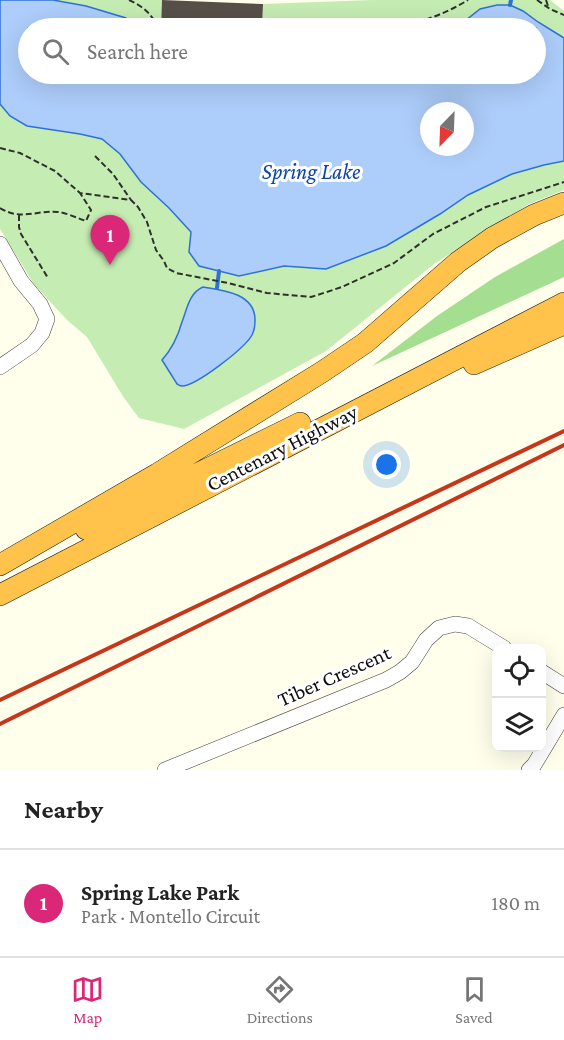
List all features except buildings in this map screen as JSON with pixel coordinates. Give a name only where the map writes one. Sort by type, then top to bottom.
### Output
[{"type":"highway","points":[[0,565],[157,474],[322,372],[365,343],[458,262],[492,238],[534,214],[564,203]]},
{"type":"highway","name":"Centenary Highway","points":[[0,573],[476,335],[564,294]]},
{"type":"highway","name":"Centenary Highway","points":[[0,595],[564,303]]},
{"type":"highway","points":[[279,450],[297,446],[375,407],[564,324]]},
{"type":"street","points":[[0,244],[21,281],[40,304],[47,319],[42,333],[32,345],[0,368]]},
{"type":"street","name":"Tiber Crescent","points":[[165,770],[386,680],[412,662],[426,640],[439,628],[455,624],[468,626],[497,644]]},
{"type":"street","points":[[546,675],[564,686]]},
{"type":"street","points":[[529,770],[564,716]]},
{"type":"path","points":[[129,0],[136,3],[152,18]]},
{"type":"path","points":[[430,18],[468,0]]},
{"type":"path","points":[[537,0],[564,15]]},
{"type":"path","points":[[546,0],[550,9]]},
{"type":"path","points":[[0,148],[20,153],[55,171],[80,193],[91,210],[86,220],[58,212],[19,215],[0,208]]},
{"type":"path","points":[[95,156],[113,174],[138,207],[147,222],[156,250],[167,268],[176,273],[267,293],[311,297],[342,287],[394,263],[433,234],[486,207],[564,182]]},
{"type":"path","points":[[80,193],[131,200]]},
{"type":"path","points":[[19,215],[18,227],[21,234],[48,278]]},
{"type":"green space","points":[[53,0],[162,0],[161,18],[126,18],[86,6]]},
{"type":"green space","points":[[372,0],[550,0],[564,11],[564,38],[546,27],[546,18],[533,18],[523,11],[480,9],[469,18],[262,18],[263,4]]},
{"type":"green space","points":[[0,104],[10,116],[27,126],[102,139],[120,154],[141,182],[191,232],[189,252],[239,276],[284,266],[326,269],[440,214],[468,195],[512,174],[544,165],[564,161],[564,190],[529,204],[434,264],[326,351],[184,429],[139,418],[124,398],[87,337],[67,320],[34,284],[0,229]]},
{"type":"green space","points":[[564,239],[564,277],[372,366],[437,316],[495,277]]},
{"type":"water","name":"Spring Lake","points":[[0,0],[53,0],[86,6],[126,18],[18,18],[18,84],[546,84],[546,27],[564,38],[564,161],[512,174],[468,195],[386,246],[326,269],[284,266],[239,276],[199,266],[189,252],[191,232],[141,182],[120,154],[102,139],[27,126],[10,116],[0,104]]},
{"type":"water","name":"Spring Lake","points":[[510,5],[533,18],[469,18],[480,9]]},
{"type":"water","points":[[203,287],[229,292],[245,299],[254,312],[254,328],[248,341],[220,365],[198,380],[181,386],[177,384],[162,360],[177,337],[192,297]]},
{"type":"waterway","points":[[510,5],[511,0]]},
{"type":"waterway","points":[[217,288],[219,271]]},
{"type":"railway","points":[[0,700],[564,431]]},
{"type":"railway","points":[[0,724],[564,445]]},
{"type":"place","name":"Spring Lake Park","points":[[110,265]]}]
